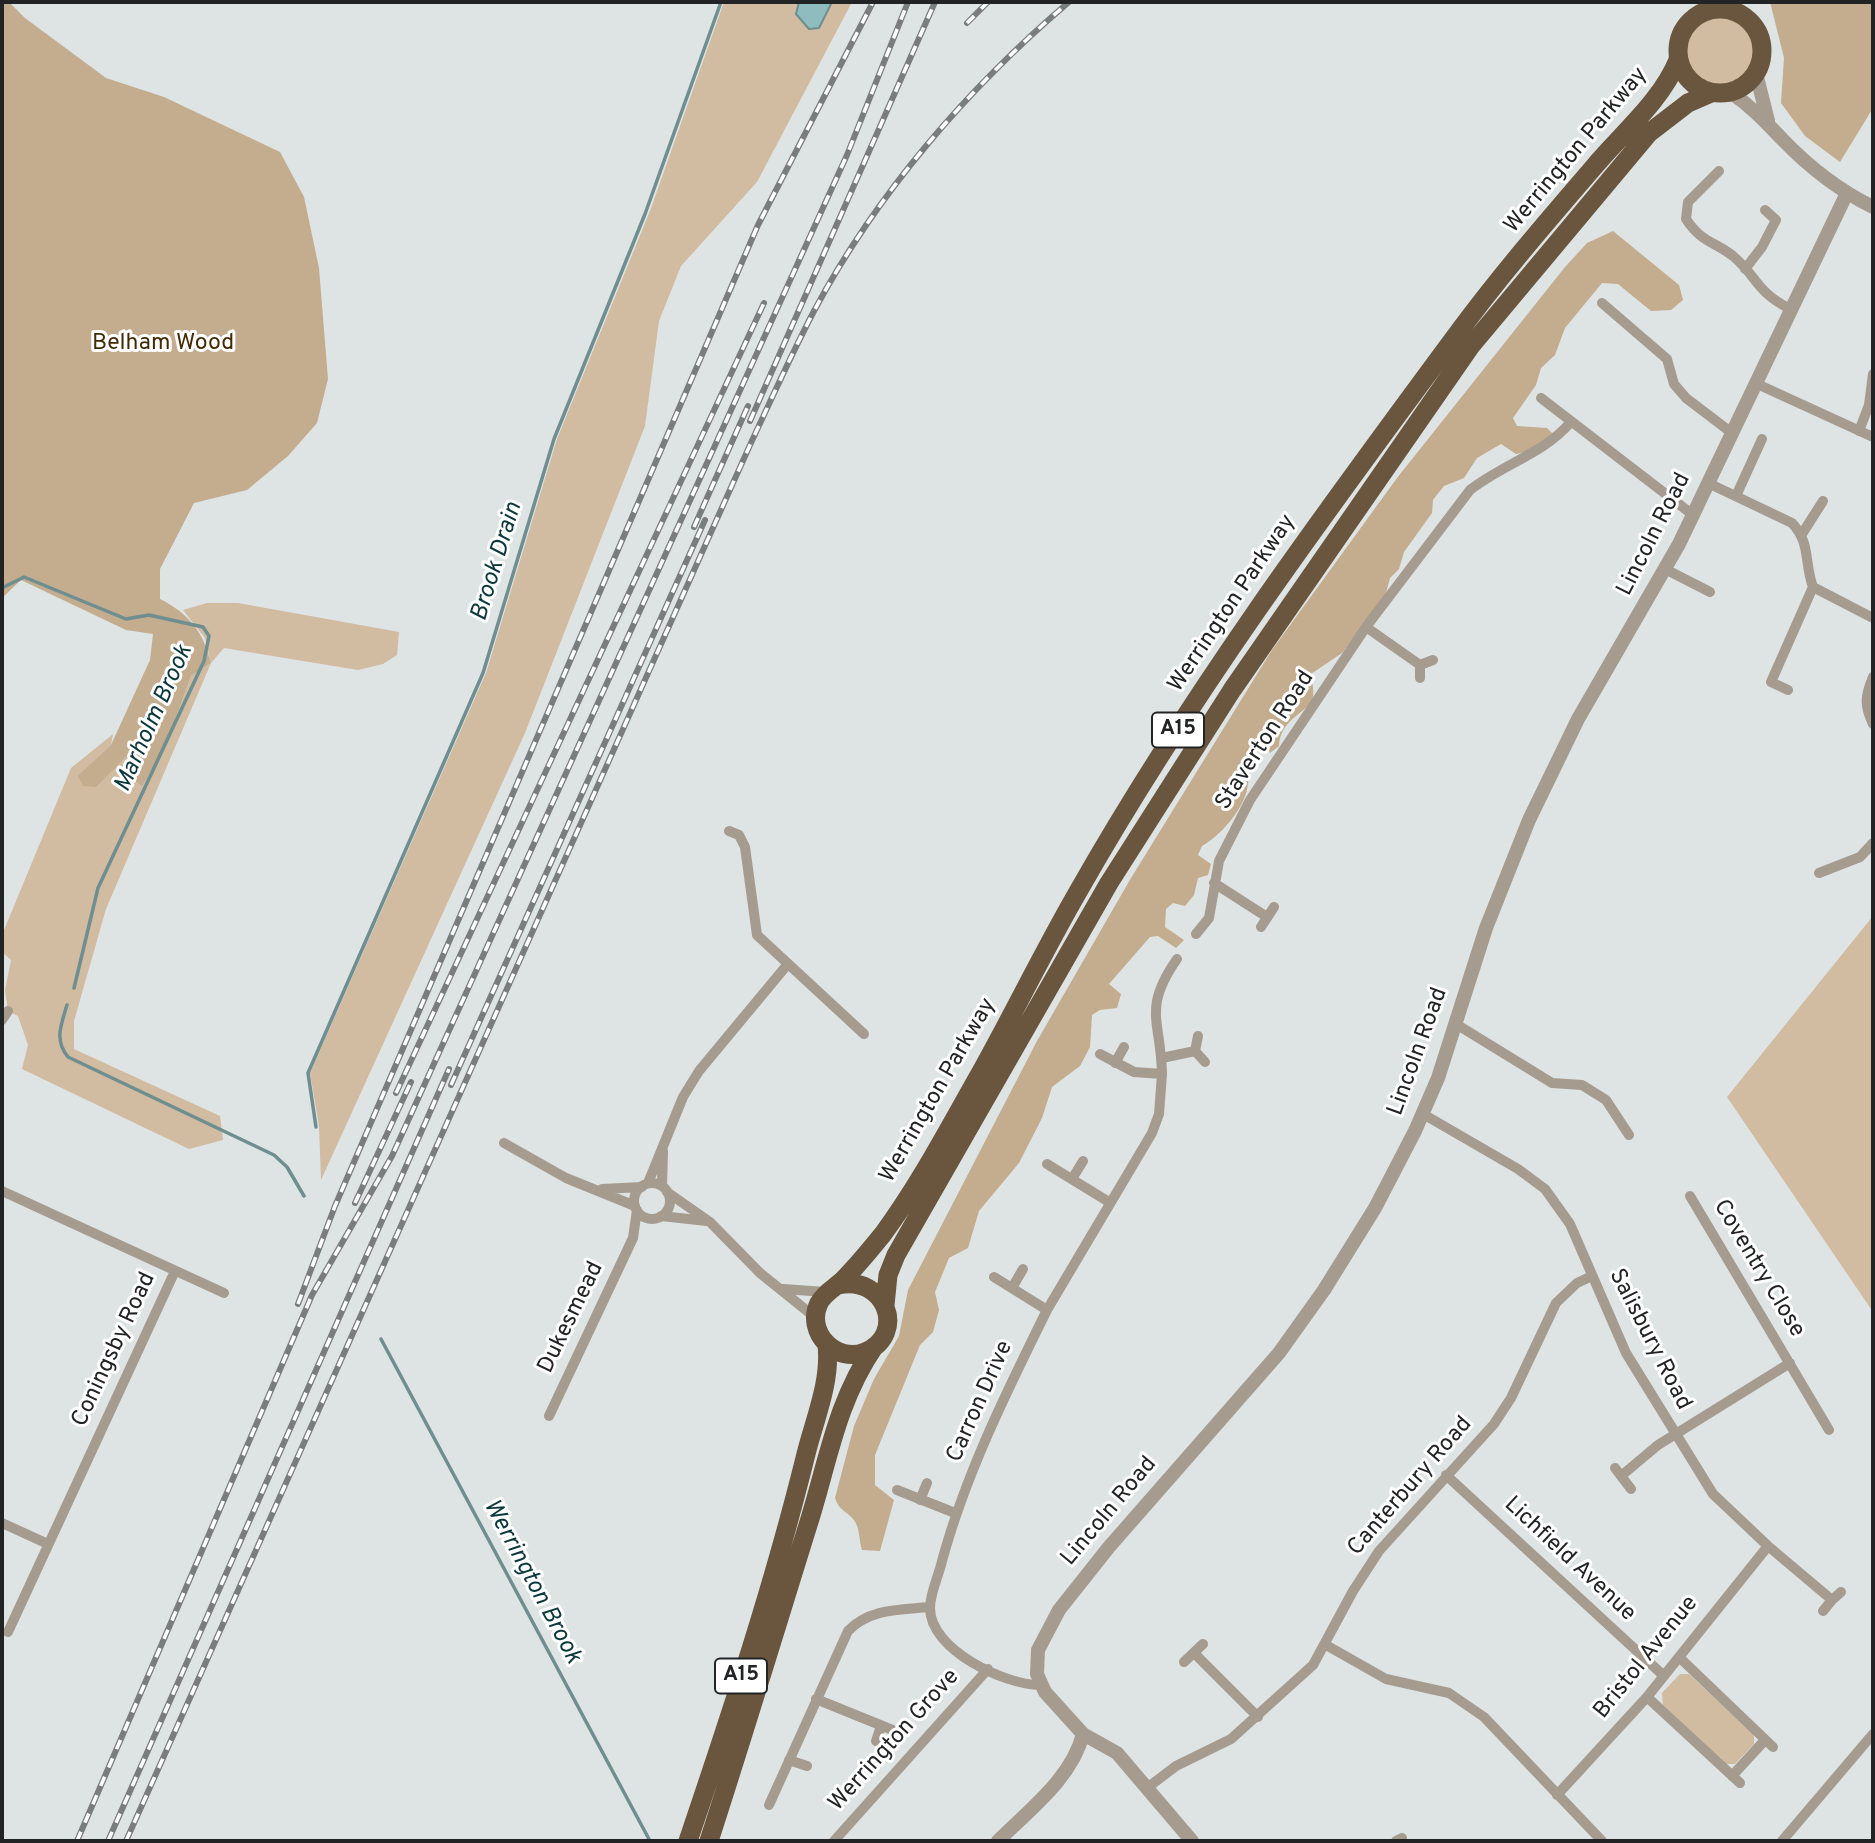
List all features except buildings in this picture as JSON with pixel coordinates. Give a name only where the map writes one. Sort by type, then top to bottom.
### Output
[{"type":"highway","points":[[1754,2],[1751,12],[1762,50],[1756,73],[1740,88],[1720,92],[1690,81],[1678,60],[1679,40],[1689,22],[1704,12],[1723,5],[1754,27]]},
{"type":"highway","name":"Werrington Parkway","points":[[833,1288],[884,1232],[920,1181],[1080,888],[1190,710],[1307,539],[1448,346],[1596,179],[1670,80],[1678,60]]},
{"type":"highway","name":"Werrington Parkway","points":[[1596,179],[1661,122],[1688,103],[1720,92]]},
{"type":"highway","name":"Werrington Parkway","points":[[885,1305],[888,1275],[896,1255],[1109,883],[1232,690],[1470,347],[1570,210]]},
{"type":"highway","points":[[833,1288],[860,1284],[870,1288],[885,1305]]},
{"type":"highway","name":"A15","points":[[688,1841],[797,1490],[829,1362],[827,1345],[820,1335],[816,1318],[820,1301],[833,1288]]},
{"type":"highway","name":"A15","points":[[709,1841],[811,1517],[832,1430],[857,1372],[887,1327],[885,1305]]},
{"type":"highway","points":[[827,1345],[845,1354],[866,1352],[875,1346]]},
{"type":"street","points":[[1756,73],[1769,123]]},
{"type":"street","points":[[1720,92],[1769,123],[1810,165],[1847,193],[1873,207]]},
{"type":"street","points":[[1719,171],[1688,202],[1686,219],[1706,242],[1732,256],[1768,298],[1790,309]]},
{"type":"street","name":"Lincoln Road","points":[[1040,1685],[1036,1663],[1038,1650],[1059,1610],[1118,1536],[1279,1353],[1324,1290],[1375,1208],[1423,1114],[1456,1024],[1486,928],[1529,820],[1578,719],[1665,569],[1693,515],[1847,193]]},
{"type":"street","points":[[1745,269],[1757,255],[1776,220],[1765,210]]},
{"type":"street","points":[[1602,303],[1667,359],[1674,384],[1686,398],[1732,433]]},
{"type":"street","points":[[1859,431],[1869,405],[1873,374]]},
{"type":"street","points":[[1755,383],[1873,437]]},
{"type":"street","points":[[1541,398],[1570,423],[1693,515]]},
{"type":"street","name":"Staverton Road","points":[[1196,934],[1209,918],[1219,861],[1250,800],[1366,628],[1464,496],[1490,474],[1555,441],[1570,423]]},
{"type":"street","points":[[1735,496],[1762,439]]},
{"type":"street","points":[[1708,483],[1792,523],[1802,534],[1813,587],[1771,682],[1788,690]]},
{"type":"street","points":[[1802,534],[1823,501]]},
{"type":"street","points":[[1665,569],[1710,592]]},
{"type":"street","points":[[1813,587],[1873,618]]},
{"type":"street","points":[[1366,628],[1420,665]]},
{"type":"street","points":[[1420,665],[1433,660]]},
{"type":"street","points":[[1420,665],[1420,678]]},
{"type":"street","points":[[1873,677],[1864,697],[1873,724]]},
{"type":"street","points":[[729,831],[739,835],[745,847],[757,935],[864,1034]]},
{"type":"street","points":[[1819,873],[1860,857],[1873,843]]},
{"type":"street","points":[[1214,883],[1264,922],[1275,907]]},
{"type":"street","name":"Carron Drive","points":[[930,1607],[955,1513],[1008,1388],[1048,1310],[1109,1202],[1152,1133],[1159,1114],[1162,1073],[1154,1009],[1165,976],[1177,958]]},
{"type":"street","points":[[636,1208],[635,1196],[645,1185],[663,1151],[683,1097],[699,1071],[787,965]]},
{"type":"street","points":[[1456,1024],[1552,1083],[1582,1085],[1606,1100],[1629,1135]]},
{"type":"street","points":[[1195,1051],[1198,1036]]},
{"type":"street","points":[[1115,1063],[1124,1047]]},
{"type":"street","points":[[1162,1058],[1195,1051]]},
{"type":"street","points":[[1195,1051],[1205,1062]]},
{"type":"street","points":[[1100,1054],[1134,1072],[1162,1073]]},
{"type":"street","name":"Salisbury Road","points":[[1423,1114],[1518,1169],[1545,1189],[1570,1224],[1626,1353],[1675,1437],[1713,1494],[1768,1546],[1837,1596],[1823,1611]]},
{"type":"street","points":[[504,1143],[566,1178],[599,1189],[636,1208],[645,1217],[710,1222]]},
{"type":"street","points":[[658,1217],[668,1208],[664,1189],[663,1151]]},
{"type":"street","points":[[1072,1179],[1083,1161]]},
{"type":"street","points":[[1047,1164],[1109,1202]]},
{"type":"street","points":[[599,1189],[645,1185],[664,1189],[710,1222],[760,1273],[816,1318]]},
{"type":"street","name":"Coningsby Road","points":[[2,1192],[176,1271],[8,1632]]},
{"type":"street","name":"Coventry Close","points":[[1690,1196],[1829,1430]]},
{"type":"street","name":"Dukesmead","points":[[549,1416],[633,1238],[636,1208]]},
{"type":"street","name":"Dukesmead","points":[[633,1238],[658,1217]]},
{"type":"street","points":[[1012,1288],[1023,1269]]},
{"type":"street","points":[[176,1271],[224,1293]]},
{"type":"street","name":"Canterbury Road","points":[[1147,1788],[1176,1766],[1231,1739],[1313,1665],[1353,1591],[1379,1551],[1500,1415],[1538,1344],[1556,1303],[1577,1283],[1592,1276]]},
{"type":"street","points":[[994,1277],[1048,1310]]},
{"type":"street","points":[[780,1289],[833,1288]]},
{"type":"street","name":"Coventry Close","points":[[1631,1489],[1618,1472],[1790,1363]]},
{"type":"street","name":"Lichfield Avenue","points":[[1446,1475],[1664,1676]]},
{"type":"street","name":"Carron Drive","points":[[920,1500],[927,1483]]},
{"type":"street","points":[[898,1490],[955,1513]]},
{"type":"street","points":[[2,1523],[48,1544]]},
{"type":"street","name":"Bristol Avenue","points":[[1556,1795],[1647,1697],[1768,1546]]},
{"type":"street","points":[[769,1805],[848,1631],[857,1622],[876,1612],[930,1607],[935,1625],[954,1651],[1026,1685],[1040,1685],[1083,1734],[1111,1748],[1192,1841]]},
{"type":"street","points":[[1184,1662],[1203,1644]]},
{"type":"street","points":[[1326,1645],[1386,1679],[1449,1693],[1464,1701],[1484,1717],[1602,1841]]},
{"type":"street","points":[[1195,1654],[1258,1717]]},
{"type":"street","points":[[1647,1697],[1736,1780],[1769,1744],[1679,1657]]},
{"type":"street","name":"Werrington Grove","points":[[835,1841],[988,1669]]},
{"type":"street","points":[[816,1699],[895,1731]]},
{"type":"street","points":[[876,1741],[881,1726]]},
{"type":"street","points":[[998,1841],[1061,1777],[1078,1753],[1083,1734]]},
{"type":"street","points":[[1782,1841],[1873,1734]]},
{"type":"street","points":[[789,1759],[807,1766]]},
{"type":"shaded area","points":[[724,2],[852,2],[757,182],[681,266],[659,321],[645,426],[525,733],[321,1180],[319,1126],[310,1073],[486,673],[557,439],[650,211]]},
{"type":"shaded area","points":[[1720,18],[1733,21],[1743,28],[1750,38],[1753,51],[1750,64],[1743,74],[1733,81],[1720,84],[1707,81],[1697,74],[1690,64],[1687,51],[1690,38],[1697,28],[1707,21]]},
{"type":"shaded area","points":[[207,603],[238,603],[399,632],[397,655],[383,664],[358,670],[224,648],[211,663],[205,638],[183,610]]},
{"type":"shaded area","points":[[211,663],[106,909],[74,1021],[74,1049],[220,1116],[223,1140],[189,1149],[22,1069],[28,1045],[18,1016],[8,1011],[5,990],[11,960],[2,952],[2,935],[71,768],[113,734],[111,745],[78,775],[96,786],[131,752],[139,757],[166,746],[191,676]]},
{"type":"shaded area","points":[[1873,916],[1873,1312],[1727,1097]]},
{"type":"shaded area","points":[[1680,1674],[1689,1674],[1754,1735],[1754,1744],[1735,1764],[1726,1764],[1663,1705],[1662,1693]]},
{"type":"green space","name":"Belham Wood","points":[[2,2],[9,2],[25,18],[106,78],[164,97],[280,152],[304,197],[319,268],[328,379],[317,423],[288,456],[247,490],[194,503],[160,569],[160,599],[187,617],[204,642],[211,663],[191,676],[166,746],[142,786],[130,777],[139,757],[131,752],[96,787],[83,786],[78,775],[111,745],[150,660],[153,634],[126,630],[21,580],[2,598]]},
{"type":"green space","points":[[1770,2],[1873,2],[1873,108],[1840,162],[1805,136],[1781,103],[1784,58]]},
{"type":"green space","points":[[1613,231],[1679,285],[1683,300],[1671,310],[1651,311],[1618,284],[1602,283],[1565,328],[1555,355],[1541,368],[1536,385],[1513,418],[1517,426],[1547,428],[1552,433],[1549,438],[1537,448],[1516,454],[1501,444],[1477,458],[1464,478],[1444,486],[1433,500],[1432,513],[1404,552],[1399,569],[1390,578],[1386,593],[1377,607],[1342,653],[1311,674],[1313,697],[1310,703],[1289,722],[1279,746],[1270,753],[1266,745],[1259,746],[1240,806],[1223,829],[1202,846],[1198,855],[1211,864],[1208,875],[1198,878],[1194,895],[1185,906],[1173,903],[1166,909],[1165,927],[1184,940],[1176,948],[1158,936],[1150,937],[1109,984],[1121,994],[1117,1008],[1100,1010],[1092,1015],[1090,1047],[1080,1066],[1052,1087],[1042,1118],[1019,1163],[979,1211],[968,1248],[949,1258],[935,1292],[939,1310],[933,1332],[920,1345],[875,1455],[875,1485],[894,1500],[880,1551],[862,1550],[856,1523],[835,1498],[854,1426],[874,1379],[899,1336],[908,1290],[1037,1041],[1131,878],[1272,650],[1397,478],[1565,267],[1587,243]]},
{"type":"water","points":[[799,2],[832,2],[819,28],[809,29],[796,14]]},
{"type":"waterway","name":"Brook Drain","points":[[316,1127],[308,1073],[483,673],[554,439],[645,214],[721,2]]},
{"type":"waterway","name":"Marholm Brook","points":[[2,588],[24,577],[126,619],[149,615],[203,627],[209,636],[204,661],[98,888],[74,988]]},
{"type":"waterway","name":"Marholm Brook","points":[[67,1005],[60,1038],[68,1057],[274,1155],[287,1167],[304,1196]]},
{"type":"waterway","name":"Werrington Brook","points":[[381,1339],[650,1841]]},
{"type":"railway","points":[[298,1304],[335,1206],[758,225],[873,2]]},
{"type":"railway","points":[[77,1841],[312,1295],[392,1156],[847,155],[908,2]]},
{"type":"railway","points":[[750,421],[935,2]]},
{"type":"railway","points":[[967,23],[988,2]]},
{"type":"railway","points":[[126,1841],[750,445],[814,311],[866,225],[927,144],[995,70],[1069,2]]},
{"type":"railway","points":[[396,1093],[764,303]]},
{"type":"railway","points":[[694,527],[748,406]]},
{"type":"railway","points":[[451,1085],[705,520]]},
{"type":"railway","points":[[108,1841],[449,1069]]},
{"type":"railway","points":[[355,1203],[411,1082]]}]
